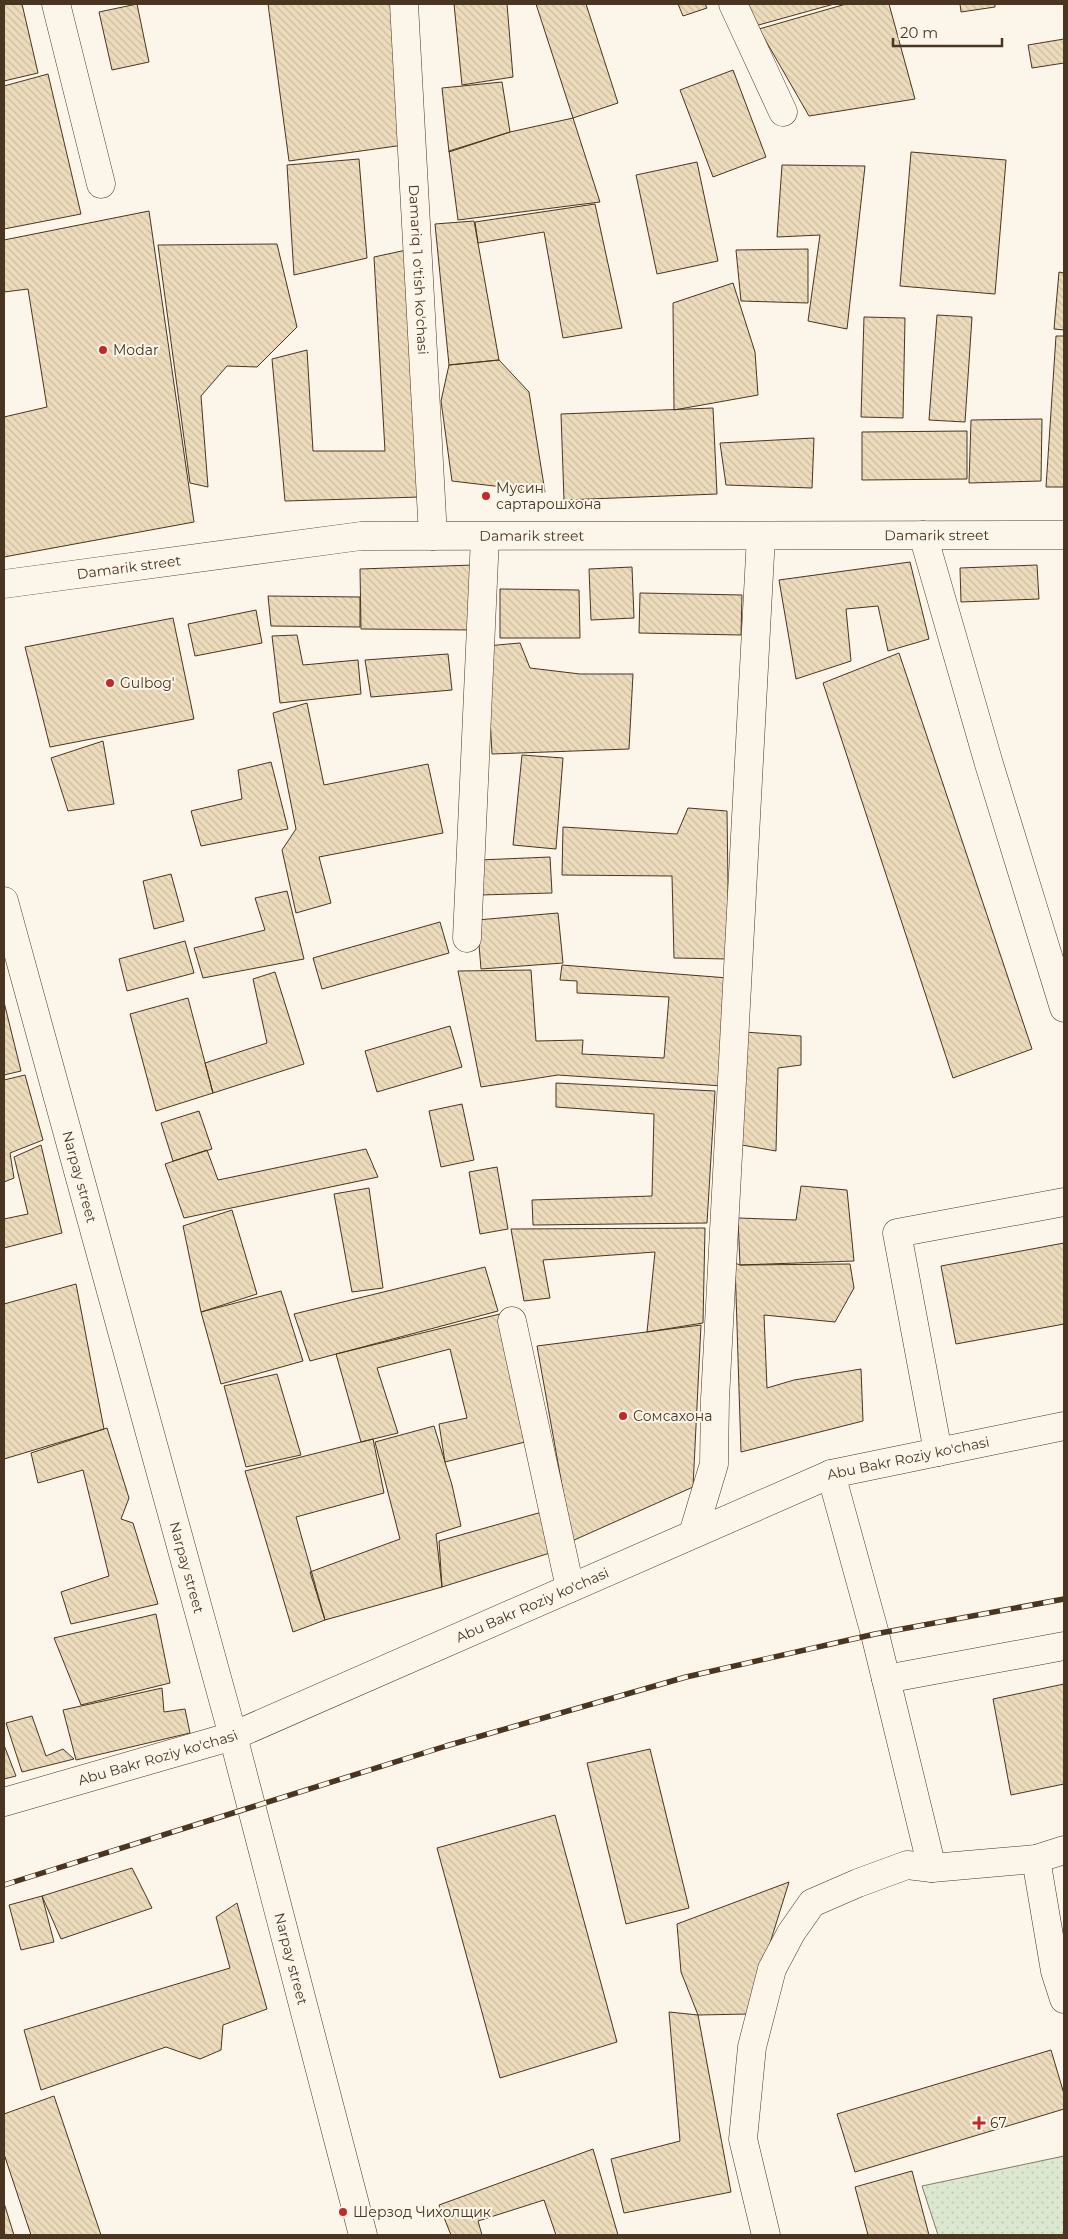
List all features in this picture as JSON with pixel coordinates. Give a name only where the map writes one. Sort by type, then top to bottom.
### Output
[{"type":"street","points":[[56,4],[101,184]]},
{"type":"street","name":"Damariq 1 o'tish ko'chasi","points":[[404,4],[433,536]]},
{"type":"street","points":[[733,4],[783,112]]},
{"type":"street","name":"Damarik street","points":[[4,584],[361,536],[1064,534]]},
{"type":"street","points":[[923,535],[989,764],[1064,1008]]},
{"type":"street","points":[[693,1534],[714,1464],[718,1350],[761,536]]},
{"type":"street","points":[[467,938],[485,537]]},
{"type":"street","name":"Narpay street","points":[[4,901],[233,1736],[363,2235]]},
{"type":"street","points":[[938,1452],[897,1233],[1064,1202]]},
{"type":"street","points":[[512,1321],[570,1588]]},
{"type":"street","name":"Abu Bakr Roziy ko'chasi","points":[[4,1802],[233,1736],[830,1474],[1064,1426]]},
{"type":"street","points":[[830,1474],[886,1679],[932,1868]]},
{"type":"street","points":[[886,1679],[1064,1646]]},
{"type":"street","points":[[766,2235],[743,2139],[752,2047],[772,1969],[791,1933],[812,1903],[858,1882],[907,1865],[932,1868],[1036,1859],[1064,1850]]},
{"type":"street","points":[[1036,1859],[1055,1971],[1064,1999]]},
{"type":"green space","points":[[1064,2156],[1064,2235],[938,2235],[922,2186]]},
{"type":"building","points":[[4,4],[22,4],[38,73],[4,81]]},
{"type":"building","points":[[137,4],[149,62],[112,70],[99,12]]},
{"type":"building","points":[[268,4],[392,4],[411,144],[289,161]]},
{"type":"building","points":[[454,4],[507,4],[513,77],[462,85]]},
{"type":"building","points":[[536,4],[586,4],[618,103],[573,118]]},
{"type":"building","points":[[678,4],[705,4],[707,8],[683,16]]},
{"type":"building","points":[[748,4],[834,4],[755,26]]},
{"type":"building","points":[[846,4],[889,4],[915,99],[809,116],[759,29]]},
{"type":"building","points":[[960,4],[995,4],[995,7],[961,12]]},
{"type":"building","points":[[1064,39],[1064,63],[1032,68],[1028,45]]},
{"type":"building","points":[[733,70],[766,157],[713,177],[680,90]]},
{"type":"building","points":[[48,74],[81,214],[4,229],[4,86]]},
{"type":"building","points":[[502,82],[510,132],[449,152],[442,88]]},
{"type":"building","points":[[573,118],[600,202],[458,220],[449,151],[510,132]]},
{"type":"building","points":[[911,152],[1006,160],[995,294],[900,286]]},
{"type":"building","points":[[359,159],[367,258],[294,275],[287,165]]},
{"type":"building","points":[[697,162],[718,261],[657,274],[636,175]]},
{"type":"building","points":[[782,165],[865,166],[847,329],[808,321],[820,235],[777,237]]},
{"type":"building","points":[[595,204],[622,328],[563,338],[544,232],[478,243],[475,222]]},
{"type":"building","name":"Modar","points":[[149,211],[194,522],[4,557],[4,417],[47,407],[28,289],[4,292],[4,240]]},
{"type":"building","points":[[474,221],[499,360],[449,365],[435,224]]},
{"type":"building","points":[[277,244],[297,327],[257,367],[227,366],[201,396],[208,487],[190,483],[158,245]]},
{"type":"building","points":[[411,249],[420,497],[285,501],[272,359],[307,350],[313,451],[385,451],[374,257]]},
{"type":"building","points":[[808,249],[808,303],[741,301],[736,250]]},
{"type":"building","points":[[1059,272],[1064,273],[1064,330],[1054,329]]},
{"type":"building","points":[[733,283],[755,352],[758,395],[674,410],[673,303]]},
{"type":"building","points":[[937,315],[972,317],[965,422],[929,420]]},
{"type":"building","points":[[864,317],[905,318],[903,418],[861,417]]},
{"type":"building","points":[[1056,336],[1064,336],[1064,487],[1046,487]]},
{"type":"building","points":[[499,360],[529,392],[545,492],[452,481],[441,401],[449,365]]},
{"type":"building","points":[[713,408],[717,494],[564,500],[561,414]]},
{"type":"building","points":[[1042,419],[1041,481],[969,483],[971,420]]},
{"type":"building","points":[[967,431],[967,479],[862,480],[862,432]]},
{"type":"building","points":[[814,438],[812,488],[726,485],[720,443]]},
{"type":"building","points":[[910,562],[929,639],[888,651],[878,606],[846,609],[851,661],[796,679],[779,580]]},
{"type":"building","points":[[473,565],[473,630],[361,629],[360,569]]},
{"type":"building","points":[[1037,565],[1039,599],[961,602],[960,568]]},
{"type":"building","points":[[632,567],[634,618],[591,620],[589,569]]},
{"type":"building","points":[[500,589],[579,590],[580,638],[500,638]]},
{"type":"building","points":[[640,593],[742,595],[741,635],[639,633]]},
{"type":"building","points":[[268,596],[360,597],[360,627],[271,626]]},
{"type":"building","points":[[256,610],[262,643],[195,656],[188,624]]},
{"type":"building","name":"Gulbog'","points":[[173,618],[194,719],[50,747],[25,647]]},
{"type":"building","points":[[297,635],[303,665],[358,660],[361,694],[280,703],[272,636]]},
{"type":"building","points":[[520,643],[530,668],[580,674],[633,674],[629,749],[492,754],[486,646]]},
{"type":"building","points":[[899,653],[1032,1049],[953,1078],[823,683]]},
{"type":"building","points":[[448,654],[452,690],[371,697],[365,660]]},
{"type":"building","points":[[307,703],[324,785],[428,764],[443,833],[319,857],[331,903],[296,913],[282,850],[296,829],[273,713]]},
{"type":"building","points":[[103,741],[114,804],[68,811],[51,758]]},
{"type":"building","points":[[522,755],[563,758],[556,849],[513,845]]},
{"type":"building","points":[[271,762],[288,829],[201,846],[191,811],[242,799],[238,770]]},
{"type":"building","points":[[688,808],[727,811],[729,959],[674,958],[672,876],[562,875],[563,827],[677,834]]},
{"type":"building","points":[[550,857],[552,893],[480,895],[479,860]]},
{"type":"building","points":[[171,874],[184,921],[154,929],[143,881]]},
{"type":"building","points":[[287,891],[304,959],[203,978],[194,948],[265,930],[255,898]]},
{"type":"building","points":[[558,913],[563,963],[481,969],[477,920]]},
{"type":"building","points":[[440,922],[449,953],[322,989],[313,958]]},
{"type":"building","points":[[185,941],[194,973],[127,991],[119,959]]},
{"type":"building","points":[[562,965],[728,978],[723,1086],[558,1075],[481,1087],[458,971],[531,970],[536,1041],[583,1040],[582,1054],[664,1058],[669,997],[577,993],[577,981],[560,980]]},
{"type":"building","points":[[275,972],[304,1064],[213,1093],[205,1063],[267,1043],[253,979]]},
{"type":"building","points":[[188,998],[213,1093],[156,1111],[130,1014]]},
{"type":"building","points":[[4,1002],[21,1071],[4,1075]]},
{"type":"building","points":[[450,1026],[462,1067],[377,1092],[365,1051]]},
{"type":"building","points":[[744,1032],[801,1036],[801,1065],[778,1068],[776,1151],[736,1144]]},
{"type":"building","points":[[25,1075],[43,1140],[10,1153],[14,1178],[4,1182],[4,1080]]},
{"type":"building","points":[[556,1083],[715,1091],[707,1223],[533,1225],[532,1200],[652,1196],[654,1114],[556,1107]]},
{"type":"building","points":[[462,1104],[474,1160],[441,1167],[429,1111]]},
{"type":"building","points":[[199,1111],[212,1149],[173,1161],[161,1123]]},
{"type":"building","points":[[41,1145],[62,1233],[4,1248],[4,1219],[28,1214],[14,1157]]},
{"type":"building","points":[[366,1149],[378,1177],[184,1218],[165,1164],[207,1150],[218,1180]]},
{"type":"building","points":[[497,1167],[508,1229],[480,1234],[469,1172]]},
{"type":"building","points":[[801,1186],[847,1190],[854,1261],[740,1265],[738,1218],[796,1220]]},
{"type":"building","points":[[369,1188],[383,1288],[352,1292],[334,1194]]},
{"type":"building","points":[[232,1210],[257,1294],[201,1312],[183,1226]]},
{"type":"building","points":[[705,1228],[703,1323],[647,1332],[655,1252],[543,1260],[550,1298],[524,1301],[511,1229]]},
{"type":"building","points":[[1064,1243],[1064,1324],[956,1344],[941,1266]]},
{"type":"building","name":"Сомсахона","points":[[735,1263],[740,1265],[850,1264],[854,1288],[835,1322],[764,1315],[767,1388],[794,1380],[861,1369],[863,1421],[741,1452]]},
{"type":"building","points":[[485,1267],[498,1311],[310,1361],[294,1314]]},
{"type":"building","points":[[76,1284],[104,1429],[4,1459],[4,1304]]},
{"type":"building","points":[[281,1291],[303,1361],[221,1384],[201,1312]]},
{"type":"building","points":[[504,1313],[529,1441],[445,1462],[439,1424],[467,1418],[450,1349],[377,1368],[398,1433],[361,1442],[336,1354]]},
{"type":"building","name":"Сомсахона","points":[[701,1325],[693,1487],[572,1541],[537,1346]]},
{"type":"building","points":[[277,1374],[301,1455],[246,1467],[224,1386]]},
{"type":"building","points":[[434,1426],[452,1485],[461,1526],[436,1534],[442,1587],[325,1620],[310,1572],[400,1539],[375,1442]]},
{"type":"building","points":[[107,1428],[129,1498],[121,1519],[133,1523],[158,1604],[71,1624],[61,1592],[109,1576],[83,1470],[38,1483],[31,1453]]},
{"type":"building","points":[[373,1439],[384,1493],[296,1517],[325,1620],[293,1632],[245,1471]]},
{"type":"building","points":[[542,1512],[553,1552],[442,1587],[439,1541]]},
{"type":"building","points":[[156,1614],[170,1683],[81,1705],[54,1638]]},
{"type":"building","points":[[1064,1684],[1064,1784],[1011,1795],[993,1699]]},
{"type":"building","points":[[162,1688],[164,1712],[185,1709],[190,1733],[76,1760],[63,1710]]},
{"type":"building","points":[[32,1716],[46,1756],[63,1749],[74,1759],[22,1772],[6,1723]]},
{"type":"building","points":[[4,1745],[16,1776],[4,1779]]},
{"type":"building","points":[[650,1749],[689,1908],[626,1924],[587,1763]]},
{"type":"building","points":[[555,1815],[617,2042],[500,2078],[437,1848]]},
{"type":"building","points":[[132,1868],[152,1908],[61,1939],[42,1896]]},
{"type":"building","points":[[789,1882],[748,2014],[698,2015],[681,1972],[677,1924]]},
{"type":"building","points":[[42,1896],[54,1942],[21,1950],[9,1905]]},
{"type":"building","points":[[237,1903],[267,2009],[223,2025],[221,2050],[200,2059],[166,2047],[41,2090],[24,2030],[230,1968],[216,1917]]},
{"type":"building","points":[[669,2012],[698,2015],[731,2192],[624,2213],[611,2159],[680,2141]]},
{"type":"building","points":[[1051,2050],[1064,2094],[1064,2109],[855,2172],[837,2114]]},
{"type":"building","points":[[54,2096],[101,2235],[31,2235],[4,2154],[4,2114]]},
{"type":"building","points":[[593,2149],[618,2235],[556,2235],[544,2200],[478,2221],[482,2235],[451,2235],[439,2205]]},
{"type":"building","points":[[912,2171],[929,2235],[868,2235],[855,2187]]},
{"type":"building","points":[[4,2203],[14,2235],[4,2235]]},
{"type":"railway","points":[[4,1885],[446,1746],[686,1677],[875,1634],[1064,1599]]},
{"type":"place","name":"Modar","points":[[103,350]]},
{"type":"place","name":"Мусин сартарошхона","points":[[486,496]]},
{"type":"place","name":"Gulbog'","points":[[110,683]]},
{"type":"place","name":"Сомсахона","points":[[623,1416]]},
{"type":"place","name":"67","points":[[979,2123]]},
{"type":"place","name":"Шерзод Чихолщик","points":[[343,2212]]}]
